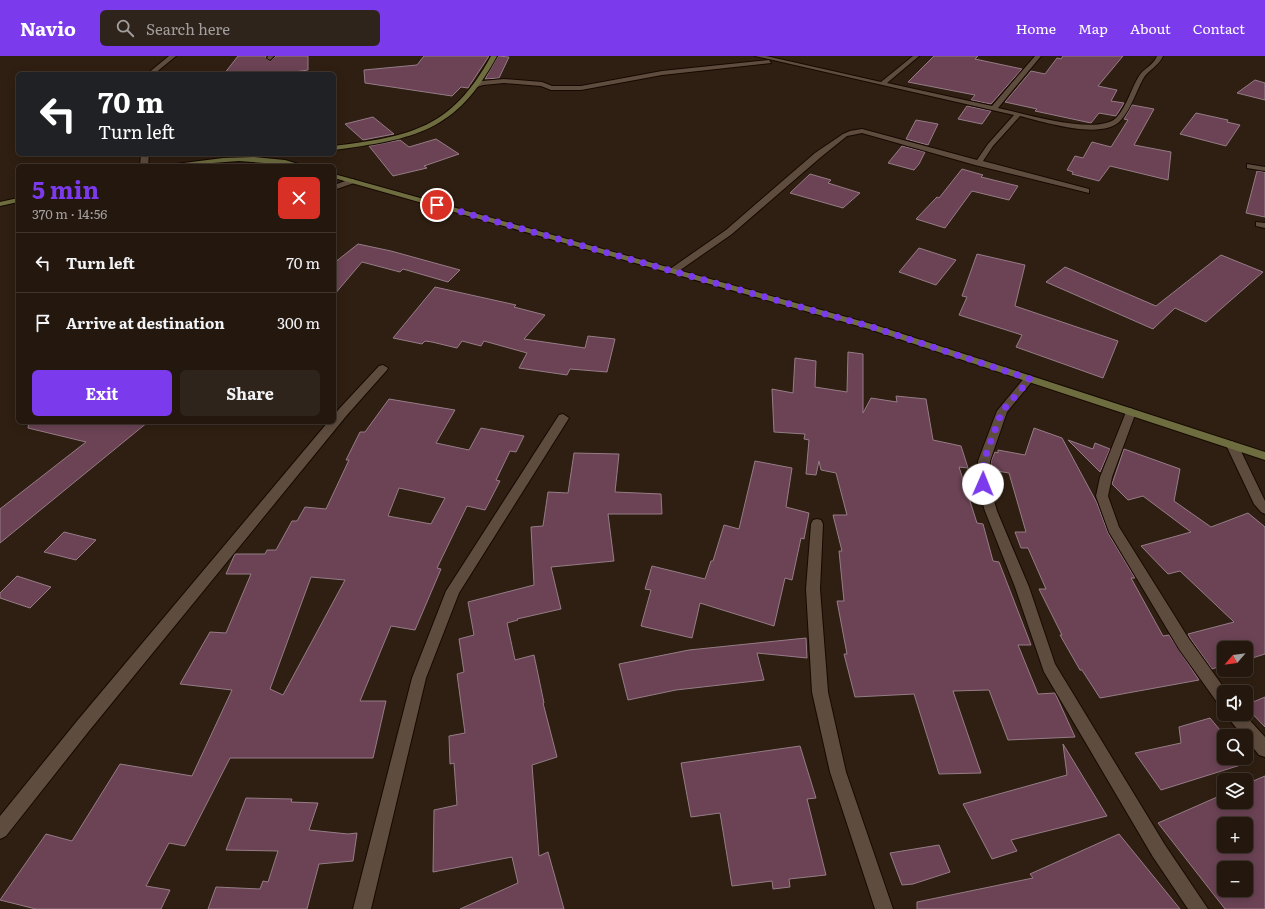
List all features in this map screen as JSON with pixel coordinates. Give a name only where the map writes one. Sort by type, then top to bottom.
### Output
[{"type":"street","points":[[153,72],[173,56]]},
{"type":"street","points":[[336,148],[375,142],[400,136],[431,125],[449,115],[484,75],[494,56]]},
{"type":"street","points":[[758,56],[1072,126],[1104,129],[1115,124],[1124,114],[1144,74],[1159,60],[1160,56]]},
{"type":"street","points":[[882,84],[916,56]]},
{"type":"street","points":[[993,109],[1038,56]]},
{"type":"street","points":[[474,86],[482,83],[504,81],[542,84],[551,88],[581,88],[662,73],[781,61],[791,58]]},
{"type":"street","points":[[978,163],[990,145],[1018,114]]},
{"type":"street","points":[[673,271],[729,232],[818,155],[852,132],[862,131],[1086,192]]},
{"type":"street","points":[[192,164],[223,160],[273,159],[296,161]]},
{"type":"street","points":[[1250,166],[1265,169]]},
{"type":"street","points":[[336,176],[872,327],[1265,456]]},
{"type":"street","points":[[336,187],[351,180]]},
{"type":"street","points":[[0,204],[16,200]]},
{"type":"street","points":[[336,421],[383,368]]},
{"type":"street","points":[[1030,379],[1002,411],[984,460],[983,484],[991,511],[1022,588],[1049,667],[1155,845],[1199,909]]},
{"type":"street","points":[[1131,412],[1106,477],[1102,496],[1113,528],[1184,644],[1217,690]]},
{"type":"street","points":[[362,909],[419,678],[453,591],[563,418]]},
{"type":"street","points":[[0,830],[83,726],[333,424]]},
{"type":"street","points":[[1232,445],[1258,501],[1265,509]]},
{"type":"street","points":[[816,524],[813,589],[820,692],[838,772],[884,909]]},
{"type":"street","points":[[1240,721],[1265,749]]},
{"type":"building","points":[[238,56],[266,56],[266,58],[270,61],[276,56],[308,56],[308,70],[294,72],[226,72]]},
{"type":"building","points":[[424,56],[489,56],[468,88],[461,87],[452,96],[365,83],[364,70],[417,65]]},
{"type":"building","points":[[498,56],[509,57],[499,78],[485,79]]},
{"type":"building","points":[[934,56],[978,56],[975,59],[1022,69],[991,104],[971,100],[975,95],[908,82]]},
{"type":"building","points":[[1063,56],[1123,56],[1098,86],[1117,90],[1111,101],[1124,103],[1116,116],[1099,113],[1091,123],[1035,111],[1037,109],[1005,102],[1031,71],[1045,74],[1057,58],[1061,59]]},
{"type":"building","points":[[1255,80],[1265,83],[1265,100],[1237,93]]},
{"type":"building","points":[[1132,105],[1154,109],[1134,145],[1171,152],[1168,180],[1110,166],[1099,181],[1072,174],[1073,172],[1067,170],[1075,156],[1083,158],[1092,142],[1111,147],[1128,120],[1124,119]]},
{"type":"building","points":[[967,106],[991,111],[982,124],[958,119]]},
{"type":"building","points":[[1196,113],[1228,120],[1227,122],[1240,125],[1226,146],[1180,134]]},
{"type":"building","points":[[373,117],[394,134],[363,140],[345,124]]},
{"type":"building","points":[[916,120],[938,124],[928,145],[906,139]]},
{"type":"building","points":[[436,139],[459,154],[424,166],[427,168],[393,176],[369,146],[400,140],[409,147]]},
{"type":"building","points":[[902,146],[925,152],[914,170],[888,163]]},
{"type":"building","points":[[962,169],[983,175],[981,177],[1018,186],[1009,200],[972,191],[945,228],[916,219],[937,197],[939,198]]},
{"type":"building","points":[[1257,171],[1265,172],[1265,217],[1246,213]]},
{"type":"building","points":[[810,174],[831,180],[828,183],[860,193],[843,208],[790,193]]},
{"type":"building","points":[[358,244],[391,251],[460,270],[448,282],[403,269],[400,272],[362,262],[336,293],[336,261]]},
{"type":"building","points":[[919,248],[956,260],[936,285],[899,272]]},
{"type":"building","points":[[977,254],[1025,265],[1015,306],[1118,341],[1103,378],[1016,347],[1022,335],[959,315],[967,297],[962,296]]},
{"type":"building","points":[[1221,255],[1263,272],[1206,322],[1175,308],[1153,329],[1046,282],[1065,267],[1156,306]]},
{"type":"building","points":[[435,287],[516,305],[514,307],[545,315],[524,339],[585,348],[588,336],[615,339],[607,372],[570,369],[567,375],[519,368],[527,353],[484,341],[481,346],[462,341],[457,348],[432,342],[425,341],[422,344],[393,338]]},
{"type":"building","points":[[848,352],[863,354],[863,413],[871,398],[897,402],[896,396],[926,399],[933,440],[961,446],[968,468],[959,467],[977,523],[983,524],[993,561],[999,562],[1031,645],[1018,645],[1038,694],[1055,693],[1075,737],[1008,740],[989,690],[953,691],[981,773],[939,774],[914,694],[855,697],[844,654],[847,654],[837,601],[844,601],[839,551],[842,551],[833,515],[847,515],[836,473],[821,470],[819,461],[816,475],[806,474],[809,440],[804,439],[805,434],[774,432],[772,389],[793,393],[795,358],[816,361],[815,387],[847,392]]},
{"type":"building","points":[[389,399],[455,410],[436,443],[469,450],[481,428],[524,436],[516,452],[510,451],[496,480],[500,481],[485,510],[467,506],[437,568],[441,569],[415,630],[391,626],[360,701],[386,701],[373,758],[230,758],[185,846],[169,843],[146,886],[170,890],[161,909],[36,909],[0,900],[46,834],[72,841],[120,764],[192,776],[232,690],[180,684],[210,632],[226,633],[251,574],[226,574],[235,554],[265,554],[267,550],[276,550],[292,521],[297,521],[305,507],[326,509],[349,460],[346,460],[360,432],[365,432]],"holes":[[[399,488],[445,498],[431,524],[388,516]],[[311,577],[345,580],[283,695],[270,689]]]},
{"type":"building","points":[[29,424],[146,424],[0,543],[0,509],[86,442],[28,428]]},
{"type":"building","points":[[1034,428],[1062,438],[1097,503],[1108,533],[1135,578],[1131,578],[1163,636],[1169,635],[1199,680],[1100,698],[1082,670],[1080,670],[1060,635],[1062,635],[1039,589],[1046,589],[1028,548],[1021,548],[1015,532],[1026,532],[1009,473],[991,470],[991,461],[995,452],[998,453],[998,450],[1025,455]]},
{"type":"building","points":[[1068,440],[1093,449],[1095,443],[1110,449],[1100,472]]},
{"type":"building","points":[[1124,449],[1180,469],[1174,501],[1211,527],[1248,513],[1265,527],[1265,654],[1253,658],[1253,641],[1217,641],[1217,667],[1212,669],[1188,634],[1234,622],[1180,571],[1168,574],[1141,546],[1191,532],[1143,496],[1128,500],[1112,484]]},
{"type":"building","points":[[574,453],[619,454],[615,492],[661,494],[662,514],[608,514],[614,561],[551,567],[561,609],[517,619],[518,620],[507,623],[515,660],[534,655],[543,703],[557,757],[532,765],[539,856],[548,852],[564,909],[460,909],[518,883],[512,857],[433,872],[434,810],[457,805],[454,763],[450,764],[449,736],[465,733],[457,674],[464,672],[459,639],[474,635],[468,602],[534,585],[531,527],[543,526],[548,492],[568,493]]},
{"type":"building","points":[[755,461],[792,468],[786,507],[809,513],[804,539],[801,538],[792,580],[785,578],[774,626],[700,603],[692,638],[641,626],[651,590],[645,589],[652,566],[705,579],[711,561],[713,561],[724,525],[739,529]]},
{"type":"building","points":[[64,532],[96,540],[76,560],[44,552]]},
{"type":"building","points":[[17,576],[51,587],[30,608],[0,598],[0,593]]},
{"type":"building","points":[[806,638],[807,658],[757,653],[764,680],[676,690],[628,700],[619,664],[689,650]]},
{"type":"building","points":[[1265,697],[1265,727],[1253,714],[1253,702]]},
{"type":"building","points":[[1210,718],[1219,729],[1217,729],[1217,765],[1241,765],[1161,790],[1135,753],[1181,743],[1179,727]]},
{"type":"building","points":[[1063,744],[1107,816],[1011,840],[1017,851],[992,859],[963,804],[1067,775]]},
{"type":"building","points":[[800,746],[816,798],[807,799],[826,875],[789,879],[790,887],[773,889],[772,881],[732,886],[720,813],[691,817],[681,763]]},
{"type":"building","points":[[1265,776],[1265,909],[1225,909],[1158,823],[1217,797],[1217,809],[1253,809],[1253,781]]},
{"type":"building","points":[[246,798],[292,799],[291,802],[318,803],[309,830],[348,834],[357,833],[353,861],[319,864],[307,909],[208,909],[216,887],[260,889],[263,881],[268,882],[278,851],[226,850]]},
{"type":"building","points":[[1119,834],[1180,909],[917,909],[917,902],[1033,878],[1030,874]]},
{"type":"building","points":[[939,845],[950,872],[913,884],[902,885],[890,853]]},
{"type":"route","points":[[437,205],[872,327],[1030,379],[1015,398],[1002,411],[984,460],[983,484]]}]
